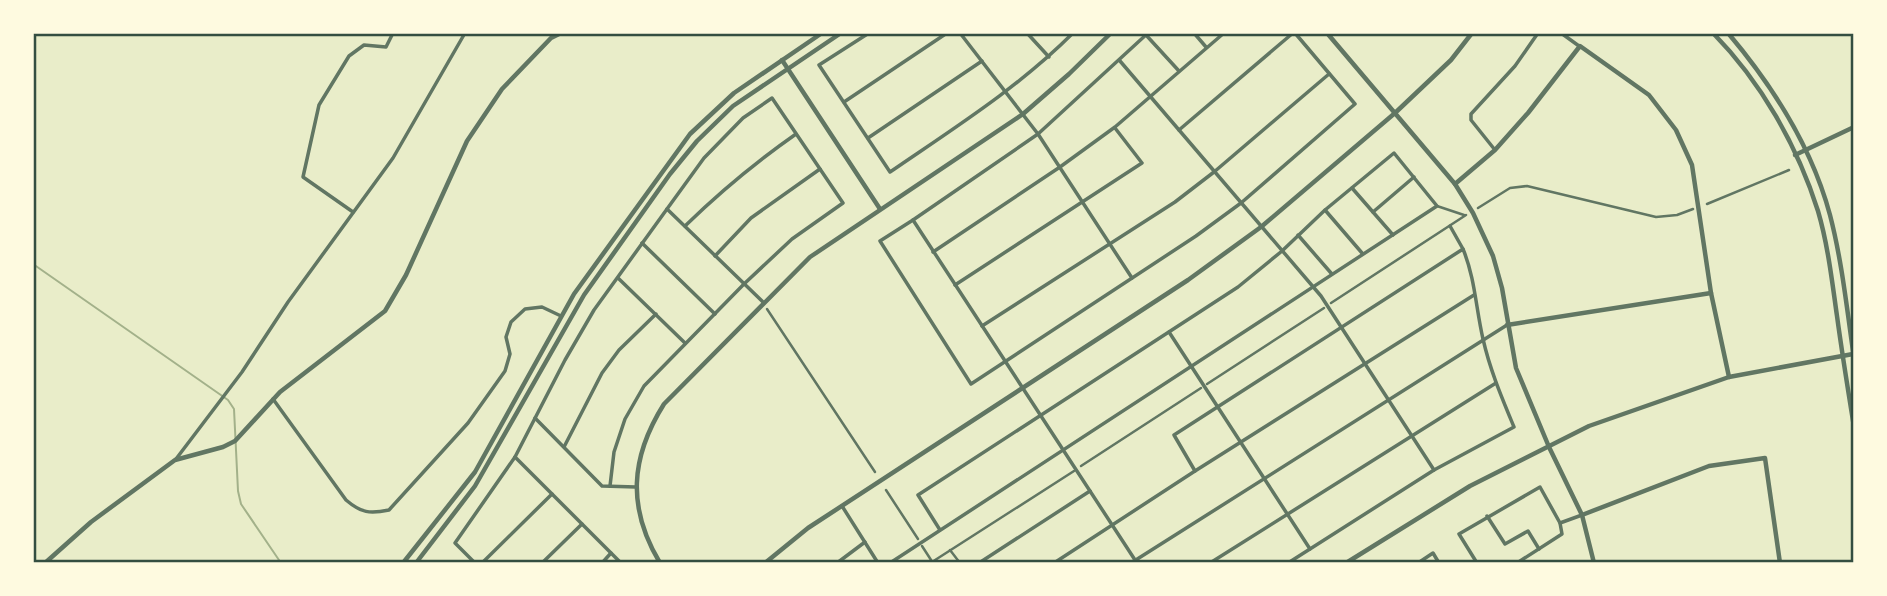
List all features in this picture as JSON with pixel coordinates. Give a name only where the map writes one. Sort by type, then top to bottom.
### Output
[{"type":"street","points":[[353,212],[303,177],[314,124],[319,105],[349,56],[364,45],[386,47],[393,33]]},
{"type":"street","points":[[45,563],[91,522],[175,460],[393,158],[465,33]]},
{"type":"street","points":[[175,460],[235,441],[273,399],[385,311],[406,275],[467,141],[502,89],[551,38],[561,33]]},
{"type":"street","points":[[403,563],[475,472],[574,294],[690,134],[734,93],[822,33]]},
{"type":"street","points":[[416,563],[475,486],[584,295],[670,174],[697,141],[733,106],[841,33]]},
{"type":"street","points":[[869,33],[819,65],[890,172],[1007,92],[1073,33]]},
{"type":"street","points":[[844,102],[947,33]]},
{"type":"street","points":[[960,33],[1038,134],[1132,278]]},
{"type":"street","points":[[1027,33],[1049,57]]},
{"type":"street","points":[[660,563],[643,528],[636,487],[641,450],[651,425],[664,404],[810,257],[1023,114],[1111,33]]},
{"type":"street","points":[[1194,33],[1206,48]]},
{"type":"street","points":[[933,251],[1115,127],[1224,33]]},
{"type":"street","points":[[1179,71],[1147,34],[1038,134],[880,241],[971,384],[1196,236],[1241,202],[1355,104],[1294,33],[1179,130]]},
{"type":"street","points":[[1327,33],[1455,184],[1472,212],[1493,256],[1502,288],[1516,368],[1549,447],[1582,515],[1594,563]]},
{"type":"street","points":[[765,563],[808,528],[1188,280],[1261,227],[1395,113],[1451,60],[1472,33]]},
{"type":"street","points":[[1495,150],[1471,120],[1471,114],[1515,66],[1538,33]]},
{"type":"street","points":[[1561,33],[1649,95],[1676,130],[1692,165],[1711,293],[1729,377]]},
{"type":"street","points":[[1713,33],[1746,71],[1782,128],[1818,211],[1825,240],[1854,427]]},
{"type":"street","points":[[1346,563],[1470,486],[1589,426],[1729,377],[1842,355],[1853,356],[1838,252],[1829,212],[1804,150],[1779,103],[1728,33]]},
{"type":"street","points":[[1455,184],[1495,150],[1528,113],[1580,46]]},
{"type":"street","points":[[782,60],[880,209]]},
{"type":"street","points":[[1120,60],[1313,286],[1434,470]]},
{"type":"street","points":[[868,138],[982,61]]},
{"type":"street","points":[[982,326],[1175,202],[1329,74]]},
{"type":"street","points":[[475,563],[455,543],[515,457],[594,310],[704,158],[743,118],[772,97],[843,203],[792,239],[644,386],[625,419],[614,452],[610,486]]},
{"type":"street","points":[[955,285],[1142,163],[1115,127]]},
{"type":"street","points":[[1795,155],[1854,127]]},
{"type":"street","points":[[685,226],[722,189],[797,134]]},
{"type":"street","points":[[940,530],[918,495],[1238,287],[1394,153],[1437,206],[1466,215],[1331,303]]},
{"type":"street","points":[[715,256],[751,218],[820,169]]},
{"type":"street","points":[[1707,204],[1789,170]]},
{"type":"street","points":[[1373,212],[1414,177]]},
{"type":"street","points":[[1478,208],[1510,188],[1527,186],[1656,217],[1677,215],[1693,209]]},
{"type":"street","points":[[1352,188],[1393,234]]},
{"type":"street","points":[[890,563],[1437,206]]},
{"type":"street","points":[[667,209],[763,302]]},
{"type":"street","points":[[1325,210],[1363,254]]},
{"type":"street","points":[[913,220],[1136,561]]},
{"type":"street","points":[[1288,563],[1434,470],[1514,427],[1496,383],[1483,340],[1471,269],[1450,226]]},
{"type":"street","points":[[1298,235],[1331,274]]},
{"type":"street","points":[[642,243],[715,314]]},
{"type":"street","points":[[1195,471],[1174,435],[1463,249]]},
{"type":"street","points":[[618,278],[685,343]]},
{"type":"street","points":[[1130,563],[1507,325],[1711,293]]},
{"type":"street","points":[[1054,563],[1475,294]]},
{"type":"street","points":[[273,399],[346,500],[358,510],[373,514],[390,510],[468,423],[505,371],[510,354],[506,337],[511,322],[525,309],[542,307],[561,316]]},
{"type":"street","points":[[1207,384],[1324,307]]},
{"type":"street","points":[[767,309],[875,472]]},
{"type":"street","points":[[564,447],[602,373],[619,350],[656,314]]},
{"type":"street","points":[[1169,332],[1309,548]]},
{"type":"street","points":[[1210,563],[1496,383]]},
{"type":"street","points":[[1081,466],[1201,388]]},
{"type":"street","points":[[535,418],[602,486],[636,487]]},
{"type":"street","points":[[515,457],[621,563]]},
{"type":"street","points":[[1560,523],[1709,466],[1765,458],[1780,563]]},
{"type":"street","points":[[922,546],[933,562],[1074,471]]},
{"type":"street","points":[[1477,563],[1459,534],[1540,487],[1560,523],[1562,534],[1517,563]]},
{"type":"street","points":[[886,490],[918,539]]},
{"type":"street","points":[[979,563],[1090,491]]},
{"type":"street","points":[[482,563],[552,494]]},
{"type":"street","points":[[842,506],[878,563]]},
{"type":"street","points":[[1487,516],[1505,544],[1528,531],[1539,548]]},
{"type":"street","points":[[542,563],[582,524]]},
{"type":"street","points":[[837,563],[864,542]]},
{"type":"street","points":[[950,551],[960,563]]},
{"type":"street","points":[[601,563],[611,553]]},
{"type":"street","points":[[1418,563],[1433,553],[1439,563]]},
{"type":"waterway","points":[[33,264],[228,400],[234,409],[241,504],[281,563]]}]
